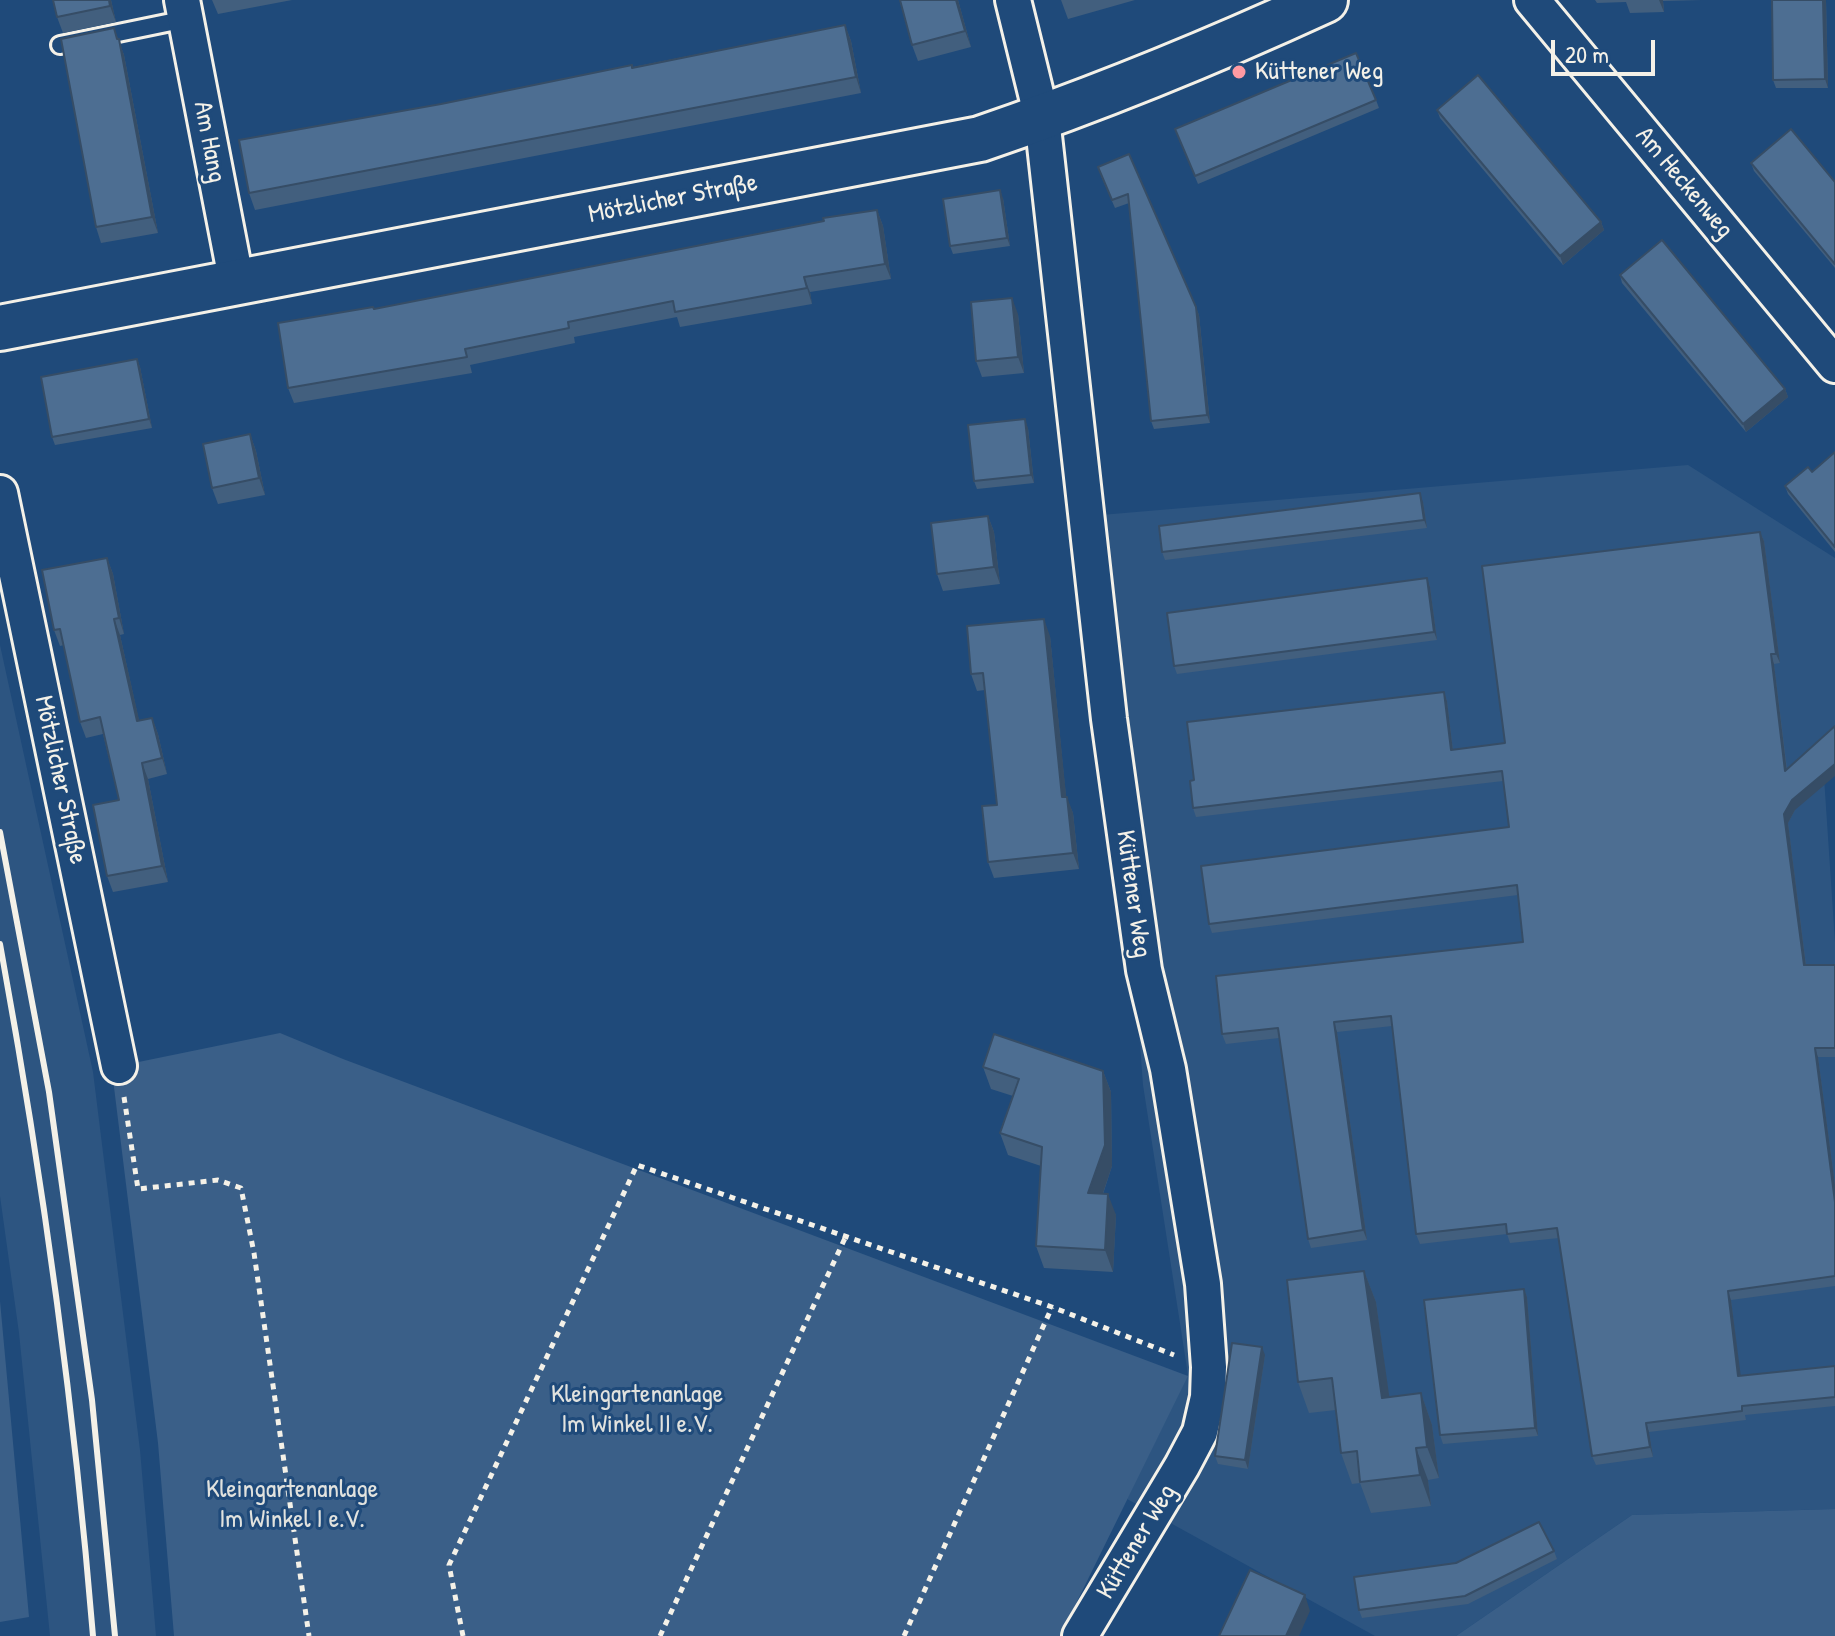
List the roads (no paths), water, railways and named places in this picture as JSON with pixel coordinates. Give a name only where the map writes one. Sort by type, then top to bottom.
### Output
[{"type":"street","points":[[1013,0],[1042,118]]},
{"type":"street","name":"Mötzlicher Straße","points":[[0,328],[980,139],[1042,118],[1227,45],[1325,0]]},
{"type":"street","name":"Am Heckenweg","points":[[1532,0],[1835,365]]},
{"type":"street","name":"Am Hang","points":[[184,10],[237,284]]},
{"type":"street","name":"Küttener Weg","points":[[1042,118],[1109,719],[1144,970],[1168,1069],[1203,1284],[1209,1367],[1208,1397],[1200,1432],[1080,1636]]},
{"type":"street","name":"Mötzlicher Straße","points":[[0,493],[119,1066]]},
{"type":"lane","points":[[60,45],[184,10]]},
{"type":"railway","points":[[0,832],[49,1092],[92,1400],[115,1636]]},
{"type":"railway","points":[[0,944],[30,1116],[55,1289],[93,1636]]},
{"type":"place","name":"Küttener Weg","points":[[1239,72]]},
{"type":"park label","name":"Kleingartenanlage Im Winkel II e.V.","points":[[637,1410]]},
{"type":"park label","name":"Kleingartenanlage Im Winkel I e.V.","points":[[292,1505]]}]
